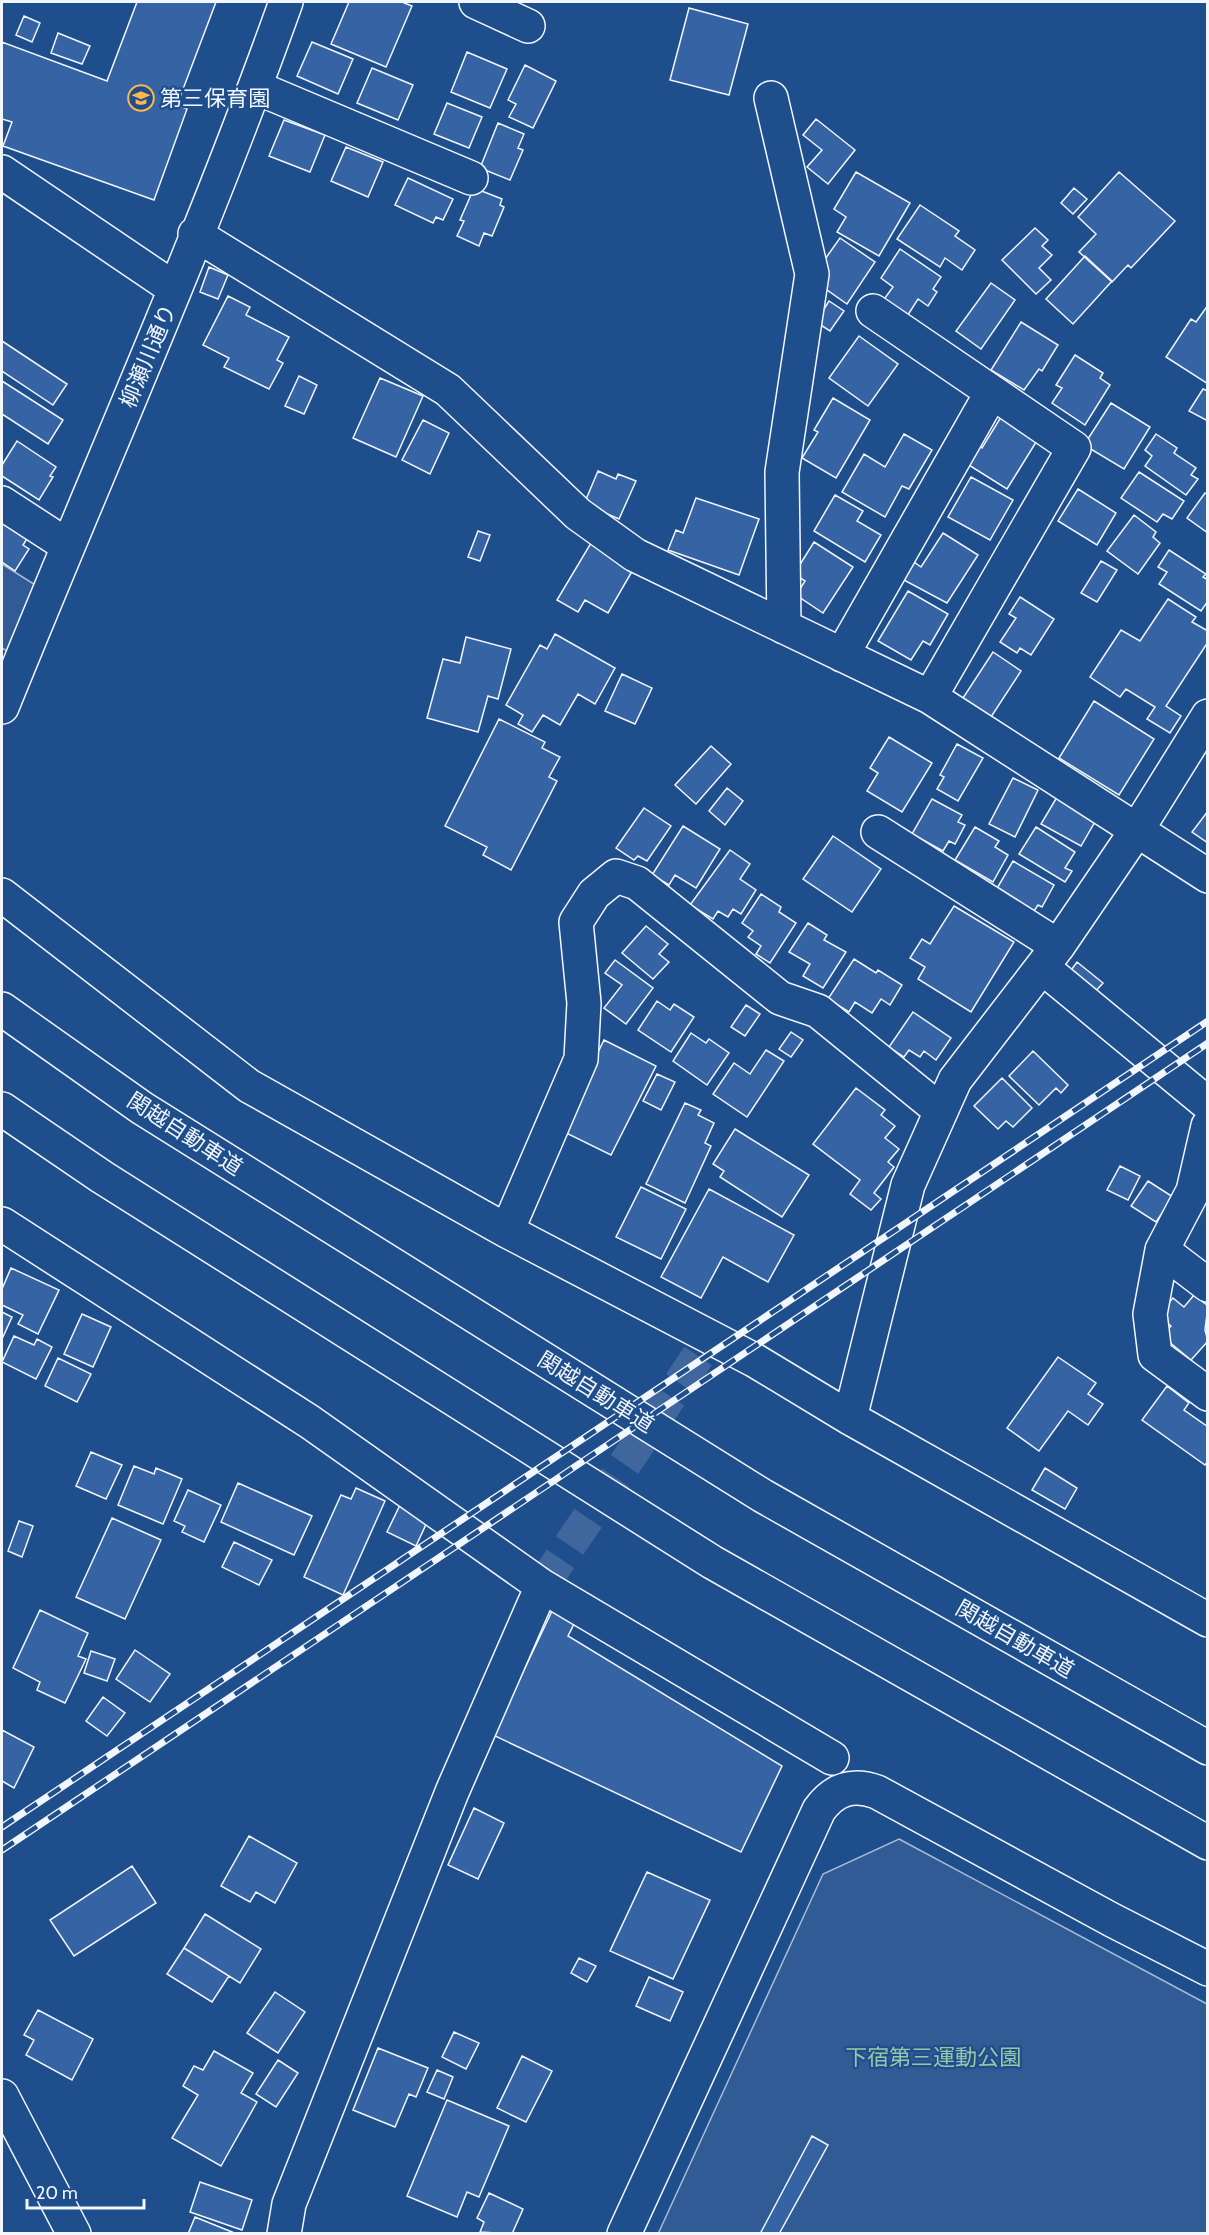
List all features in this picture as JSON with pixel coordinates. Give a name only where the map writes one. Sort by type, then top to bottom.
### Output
[{"type":"main road","name":"柳瀬川通り","points":[[2,707],[175,289],[286,2]]},
{"type":"main road","points":[[476,2],[528,26]]},
{"type":"main road","points":[[255,87],[471,178]]},
{"type":"main road","points":[[771,98],[812,274],[782,472],[784,627]]},
{"type":"main road","points":[[2,172],[175,289]]},
{"type":"main road","points":[[195,234],[448,390],[578,514],[635,555],[930,697],[1208,876]]},
{"type":"main road","points":[[873,311],[1074,448],[930,697]]},
{"type":"main road","points":[[842,655],[992,392]]},
{"type":"main road","points":[[2,503],[68,546]]},
{"type":"main road","points":[[850,1418],[908,1185],[955,1080],[1050,956],[1137,830],[1208,716]]},
{"type":"main road","points":[[878,832],[1050,956],[1208,1104]]},
{"type":"main road","points":[[507,1231],[581,1059],[584,1003],[576,922],[594,894],[616,876],[637,883],[780,998],[818,1011],[941,1111]]},
{"type":"main road","points":[[2,895],[249,1086],[507,1231],[719,1341],[850,1418],[1208,1620]]},
{"type":"main road","name":"関越自動車道","points":[[2,1010],[142,1108],[763,1496],[1208,1748]]},
{"type":"main road","points":[[2,1109],[102,1177],[712,1562],[1208,1843]]},
{"type":"main road","points":[[1208,1126],[1193,1191],[1162,1250],[1150,1314],[1155,1355],[1208,1394]]},
{"type":"main road","points":[[2,1224],[310,1422],[542,1586],[832,1758]]},
{"type":"main road","points":[[1162,1250],[1208,1285]]},
{"type":"main road","points":[[284,2234],[289,2204],[452,1792],[542,1586]]},
{"type":"main road","points":[[624,2234],[819,1810],[827,1798],[843,1789],[862,1786],[877,1792],[1112,1920],[1208,1969]]},
{"type":"main road","points":[[2,2096],[74,2234]]},
{"type":"shaded area","points":[[2,564],[48,593],[21,660],[2,648]]},
{"type":"shaded area","name":"下宿第三運動公園","points":[[899,1839],[1207,2004],[1207,2233],[658,2234],[823,1874]]},
{"type":"building","points":[[137,2],[216,2],[177,105],[187,109],[154,200],[3,146],[12,122],[2,119],[2,42],[107,81]]},
{"type":"building","points":[[349,2],[402,2],[412,6],[386,67],[331,44]]},
{"type":"building","points":[[689,8],[748,24],[729,95],[670,80]]},
{"type":"building","points":[[24,16],[40,23],[32,42],[16,35]]},
{"type":"building","points":[[58,33],[90,46],[82,64],[51,53]]},
{"type":"building","points":[[312,42],[353,59],[338,94],[297,76]]},
{"type":"building","points":[[467,52],[507,69],[490,108],[451,92]]},
{"type":"building","points":[[525,65],[556,81],[533,128],[509,117],[516,104],[508,100]]},
{"type":"building","points":[[372,68],[413,85],[398,120],[357,103]]},
{"type":"building","points":[[447,103],[482,117],[469,148],[434,134]]},
{"type":"building","points":[[816,119],[855,150],[828,184],[807,167],[822,150],[803,135]]},
{"type":"building","points":[[284,120],[325,135],[310,172],[269,156]]},
{"type":"building","points":[[498,123],[524,134],[518,148],[523,150],[510,180],[480,168]]},
{"type":"building","points":[[346,147],[383,162],[368,197],[331,181]]},
{"type":"building","points":[[856,172],[910,203],[879,256],[837,232],[846,217],[834,209]]},
{"type":"building","points":[[1119,172],[1175,221],[1131,268],[1128,265],[1112,282],[1079,252],[1096,234],[1078,217]]},
{"type":"building","points":[[408,178],[453,199],[443,220],[436,217],[433,223],[395,205]]},
{"type":"building","points":[[474,188],[502,199],[500,205],[504,207],[492,236],[484,233],[479,246],[457,236],[464,221],[460,220]]},
{"type":"building","points":[[1074,188],[1087,199],[1073,214],[1061,203]]},
{"type":"building","points":[[920,205],[959,231],[955,236],[975,250],[962,270],[945,258],[940,267],[897,239]]},
{"type":"building","points":[[1035,228],[1048,240],[1042,246],[1052,255],[1039,268],[1051,280],[1036,294],[1002,260]]},
{"type":"building","points":[[840,238],[875,262],[847,304],[820,285],[818,269]]},
{"type":"building","points":[[900,249],[941,277],[933,289],[937,292],[928,306],[918,299],[906,318],[882,302],[893,287],[881,278]]},
{"type":"building","points":[[1085,256],[1112,281],[1073,324],[1046,299]]},
{"type":"building","points":[[209,267],[228,275],[218,299],[200,292]]},
{"type":"building","points":[[991,283],[1015,300],[981,349],[956,331]]},
{"type":"building","points":[[228,296],[250,307],[246,315],[289,337],[277,360],[283,363],[269,389],[224,367],[229,358],[203,345]]},
{"type":"building","points":[[829,301],[844,311],[830,331],[816,322]]},
{"type":"building","points":[[1208,305],[1208,384],[1166,357],[1191,319],[1196,322]]},
{"type":"building","points":[[1021,322],[1058,345],[1042,371],[1039,369],[1024,390],[991,370]]},
{"type":"building","points":[[859,336],[898,364],[868,406],[829,378]]},
{"type":"building","points":[[2,341],[67,384],[53,405],[2,371]]},
{"type":"building","points":[[1075,355],[1103,373],[1100,378],[1110,385],[1085,425],[1052,403],[1062,388],[1056,385]]},
{"type":"building","points":[[299,376],[317,385],[304,414],[285,406]]},
{"type":"building","points":[[380,378],[423,396],[396,457],[353,438]]},
{"type":"building","points":[[2,381],[63,420],[48,444],[2,414]]},
{"type":"building","points":[[1203,389],[1208,391],[1208,421],[1189,411]]},
{"type":"building","points":[[833,398],[870,420],[836,478],[802,458],[818,432],[814,430]]},
{"type":"building","points":[[1111,403],[1150,427],[1124,469],[1084,445]]},
{"type":"building","points":[[1001,417],[1038,439],[1007,489],[964,462],[976,444],[982,448]]},
{"type":"building","points":[[423,420],[449,433],[430,474],[402,460]]},
{"type":"building","points":[[904,434],[932,450],[909,489],[902,486],[885,517],[842,492],[864,454],[885,467]]},
{"type":"building","points":[[1156,434],[1177,448],[1174,453],[1196,468],[1191,475],[1198,479],[1186,495],[1145,466],[1152,456],[1145,450]]},
{"type":"building","points":[[17,441],[56,467],[50,476],[53,477],[39,500],[2,476],[2,465]]},
{"type":"building","points":[[598,471],[616,479],[618,474],[636,481],[619,519],[584,504]]},
{"type":"building","points":[[1139,472],[1184,501],[1172,519],[1163,514],[1157,522],[1121,498]]},
{"type":"building","points":[[971,477],[1013,500],[990,540],[948,517]]},
{"type":"building","points":[[1078,489],[1116,513],[1097,545],[1058,521]]},
{"type":"building","points":[[1205,493],[1208,495],[1208,533],[1187,518]]},
{"type":"building","points":[[835,495],[863,511],[857,521],[881,535],[865,562],[814,531]]},
{"type":"building","points":[[696,498],[759,519],[739,575],[668,550],[676,530],[683,533]]},
{"type":"building","points":[[1134,515],[1156,532],[1153,537],[1160,543],[1138,574],[1107,551]]},
{"type":"building","points":[[2,521],[32,531],[23,545],[29,549],[15,571],[2,562]]},
{"type":"building","points":[[478,531],[490,535],[480,561],[468,557]]},
{"type":"building","points":[[943,533],[978,555],[947,603],[902,579],[914,562],[921,567]]},
{"type":"building","points":[[814,542],[853,567],[823,613],[796,595],[805,581],[794,574]]},
{"type":"building","points":[[591,543],[634,568],[608,613],[585,600],[578,612],[557,600]]},
{"type":"building","points":[[1169,550],[1206,574],[1203,577],[1208,580],[1208,601],[1201,611],[1159,584],[1167,572],[1158,567]]},
{"type":"building","points":[[1101,561],[1117,570],[1097,602],[1081,593]]},
{"type":"building","points":[[908,591],[948,614],[930,645],[923,641],[911,660],[878,641]]},
{"type":"building","points":[[1020,597],[1054,619],[1031,655],[1020,648],[1017,653],[1000,642],[1016,618],[1009,614]]},
{"type":"building","points":[[1168,599],[1196,617],[1192,622],[1208,631],[1208,642],[1166,706],[1181,716],[1170,733],[1147,719],[1155,707],[1126,689],[1120,697],[1090,677],[1121,630],[1140,641]]},
{"type":"building","points":[[555,634],[615,668],[595,704],[578,694],[560,725],[543,715],[532,732],[518,724],[523,715],[506,705],[540,645],[547,649]]},
{"type":"building","points":[[466,637],[511,649],[498,699],[488,696],[478,732],[427,718],[443,659],[460,663]]},
{"type":"building","points":[[993,652],[1021,671],[991,717],[963,698]]},
{"type":"building","points":[[622,674],[652,688],[635,724],[605,711]]},
{"type":"building","points":[[1094,701],[1154,739],[1119,795],[1059,758]]},
{"type":"building","points":[[499,719],[545,742],[542,748],[560,757],[549,777],[557,781],[511,870],[483,855],[487,847],[445,826]]},
{"type":"building","points":[[889,737],[932,763],[902,812],[867,791],[878,773],[870,768]]},
{"type":"building","points":[[957,744],[983,758],[958,801],[937,789],[944,777],[940,775]]},
{"type":"building","points":[[711,746],[731,764],[696,804],[675,785]]},
{"type":"building","points":[[1013,778],[1038,790],[1015,837],[989,824]]},
{"type":"building","points":[[727,788],[743,801],[725,825],[709,811]]},
{"type":"building","points":[[1057,797],[1096,820],[1081,846],[1041,824]]},
{"type":"building","points":[[932,799],[962,815],[958,822],[965,825],[955,844],[949,841],[943,851],[912,834]]},
{"type":"building","points":[[644,808],[671,826],[647,861],[638,856],[634,860],[616,848]]},
{"type":"building","points":[[1208,811],[1208,843],[1192,832]]},
{"type":"building","points":[[683,826],[720,849],[696,888],[675,875],[669,885],[652,875]]},
{"type":"building","points":[[975,827],[999,841],[995,847],[1008,855],[993,882],[955,860]]},
{"type":"building","points":[[1036,827],[1075,852],[1065,868],[1072,871],[1065,882],[1019,854]]},
{"type":"building","points":[[833,836],[881,869],[852,912],[803,879]]},
{"type":"building","points":[[730,850],[750,864],[740,879],[756,890],[741,914],[733,909],[728,917],[718,911],[713,919],[690,905]]},
{"type":"building","points":[[1013,861],[1054,885],[1042,907],[1038,905],[1034,911],[996,890]]},
{"type":"building","points":[[761,894],[781,907],[779,912],[796,923],[770,963],[756,954],[761,946],[748,937],[753,931],[742,923]]},
{"type":"building","points":[[954,906],[1014,942],[971,1012],[918,979],[925,967],[910,958],[922,939],[930,944]]},
{"type":"building","points":[[808,923],[827,935],[824,940],[846,952],[823,988],[803,976],[810,964],[789,952]]},
{"type":"building","points":[[646,926],[668,944],[659,954],[669,962],[653,979],[622,953]]},
{"type":"building","points":[[854,959],[876,973],[878,970],[902,985],[890,1005],[881,999],[872,1013],[855,1002],[849,1012],[828,999]]},
{"type":"building","points":[[615,960],[653,988],[626,1024],[604,1008],[622,985],[605,973]]},
{"type":"building","points":[[1077,962],[1103,983],[1093,994],[1069,973]]},
{"type":"building","points":[[657,1001],[670,1010],[674,1004],[694,1017],[671,1052],[638,1030]]},
{"type":"building","points":[[746,1005],[760,1014],[745,1036],[731,1027]]},
{"type":"building","points":[[913,1012],[951,1038],[936,1060],[924,1051],[920,1057],[909,1050],[904,1057],[889,1047]]},
{"type":"building","points":[[791,1032],[803,1040],[791,1057],[779,1049]]},
{"type":"building","points":[[691,1033],[706,1043],[709,1039],[729,1053],[707,1085],[673,1061]]},
{"type":"building","points":[[604,1040],[656,1066],[611,1155],[560,1130]]},
{"type":"building","points":[[766,1050],[784,1061],[747,1117],[713,1094],[734,1063],[750,1074]]},
{"type":"building","points":[[1033,1051],[1068,1085],[1061,1093],[1056,1088],[1039,1105],[1009,1076]]},
{"type":"building","points":[[657,1074],[675,1082],[661,1110],[643,1101]]},
{"type":"building","points":[[1002,1078],[1032,1108],[1013,1127],[1006,1121],[998,1129],[974,1106]]},
{"type":"building","points":[[856,1088],[885,1110],[881,1115],[895,1126],[885,1138],[899,1149],[888,1162],[894,1167],[874,1193],[881,1199],[871,1210],[850,1194],[860,1180],[813,1144]]},
{"type":"building","points":[[685,1103],[701,1110],[698,1115],[714,1123],[705,1143],[711,1146],[685,1203],[646,1184]]},
{"type":"building","points":[[735,1129],[809,1175],[782,1217],[720,1177],[724,1171],[713,1164]]},
{"type":"building","points":[[1120,1166],[1140,1176],[1128,1200],[1107,1190]]},
{"type":"building","points":[[1148,1181],[1173,1197],[1156,1222],[1131,1206]]},
{"type":"building","points":[[641,1187],[686,1209],[661,1259],[616,1237]]},
{"type":"building","points":[[709,1189],[794,1235],[768,1282],[723,1257],[701,1298],[661,1277]]},
{"type":"building","points":[[11,1268],[59,1290],[38,1334],[18,1324],[23,1315],[2,1305],[2,1289]]},
{"type":"building","points":[[1194,1295],[1208,1306],[1205,1330],[1208,1341],[1191,1360],[1162,1336],[1171,1326],[1158,1315],[1173,1298],[1184,1307]]},
{"type":"building","points":[[2,1312],[12,1317],[2,1339]]},
{"type":"building","points":[[82,1314],[111,1327],[93,1367],[64,1354]]},
{"type":"building","points":[[14,1336],[34,1345],[37,1339],[52,1347],[36,1379],[2,1362]]},
{"type":"building","points":[[1058,1357],[1096,1383],[1088,1394],[1103,1404],[1088,1425],[1068,1411],[1039,1451],[1007,1428]]},
{"type":"building","points":[[58,1358],[91,1374],[77,1402],[45,1386]]},
{"type":"building","points":[[1167,1386],[1189,1403],[1184,1410],[1208,1427],[1208,1461],[1205,1465],[1142,1420]]},
{"type":"building","points":[[91,1452],[122,1465],[106,1499],[76,1486]]},
{"type":"building","points":[[134,1466],[154,1474],[156,1468],[182,1479],[163,1524],[118,1505]]},
{"type":"building","points":[[1045,1468],[1077,1488],[1065,1509],[1032,1490]]},
{"type":"building","points":[[238,1483],[312,1516],[294,1555],[221,1522]]},
{"type":"building","points":[[356,1488],[385,1501],[343,1595],[304,1577],[341,1495],[351,1499]]},
{"type":"building","points":[[188,1490],[221,1505],[204,1542],[182,1532],[185,1526],[174,1521]]},
{"type":"building","points":[[400,1505],[429,1518],[416,1546],[387,1532]]},
{"type":"building","points":[[112,1518],[161,1540],[125,1619],[76,1597]]},
{"type":"building","points":[[19,1521],[33,1526],[22,1557],[8,1551]]},
{"type":"building","points":[[234,1542],[272,1560],[259,1585],[222,1567]]},
{"type":"building","points":[[554,1607],[577,1618],[568,1636],[782,1766],[741,1852],[493,1735]]},
{"type":"building","points":[[40,1610],[88,1633],[78,1656],[86,1659],[65,1703],[37,1690],[40,1682],[13,1668]]},
{"type":"building","points":[[135,1650],[170,1674],[150,1702],[116,1679]]},
{"type":"building","points":[[91,1651],[115,1659],[107,1681],[84,1673]]},
{"type":"building","points":[[103,1697],[125,1713],[107,1736],[86,1721]]},
{"type":"building","points":[[2,1730],[34,1747],[14,1788],[2,1781]]},
{"type":"building","points":[[474,1808],[504,1823],[478,1879],[448,1865]]},
{"type":"building","points":[[249,1836],[297,1863],[275,1903],[256,1892],[250,1902],[221,1886]]},
{"type":"building","points":[[132,1866],[156,1903],[74,1956],[50,1920]]},
{"type":"building","points":[[647,1872],[710,1900],[673,1979],[610,1951]]},
{"type":"building","points":[[205,1914],[261,1949],[240,1983],[184,1948]]},
{"type":"building","points":[[184,1948],[229,1976],[212,2002],[167,1974]]},
{"type":"building","points":[[579,1958],[596,1966],[587,1982],[571,1973]]},
{"type":"building","points":[[649,1977],[683,1992],[670,2021],[636,2006]]},
{"type":"building","points":[[275,1992],[305,2012],[278,2053],[247,2033]]},
{"type":"building","points":[[38,2010],[93,2039],[72,2080],[26,2055],[34,2040],[24,2035]]},
{"type":"building","points":[[454,2032],[479,2043],[466,2069],[442,2057]]},
{"type":"building","points":[[378,2048],[428,2068],[416,2097],[409,2094],[395,2127],[353,2110]]},
{"type":"building","points":[[214,2051],[253,2073],[241,2093],[257,2102],[221,2166],[172,2138],[198,2095],[183,2086],[194,2066],[203,2070]]},
{"type":"building","points":[[522,2056],[552,2071],[526,2122],[497,2108]]},
{"type":"building","points":[[278,2060],[298,2073],[276,2107],[256,2094]]},
{"type":"building","points":[[437,2070],[453,2077],[444,2099],[427,2092]]},
{"type":"building","points":[[447,2100],[509,2126],[479,2197],[467,2192],[457,2217],[407,2196]]},
{"type":"building","points":[[812,2136],[828,2145],[779,2234],[760,2234]]},
{"type":"building","points":[[200,2182],[252,2200],[242,2230],[190,2212]]},
{"type":"building","points":[[489,2193],[523,2209],[512,2234],[480,2232],[484,2222],[477,2218]]},
{"type":"building","points":[[195,2217],[237,2234],[188,2234]]},
{"type":"tunnel","points":[[542,1586],[711,1337]]},
{"type":"railway","points":[[2,1827],[1208,1021]]},
{"type":"railway","points":[[2,1850],[1208,1043]]},
{"type":"place","name":"第三保育園","points":[[141,98]]}]
